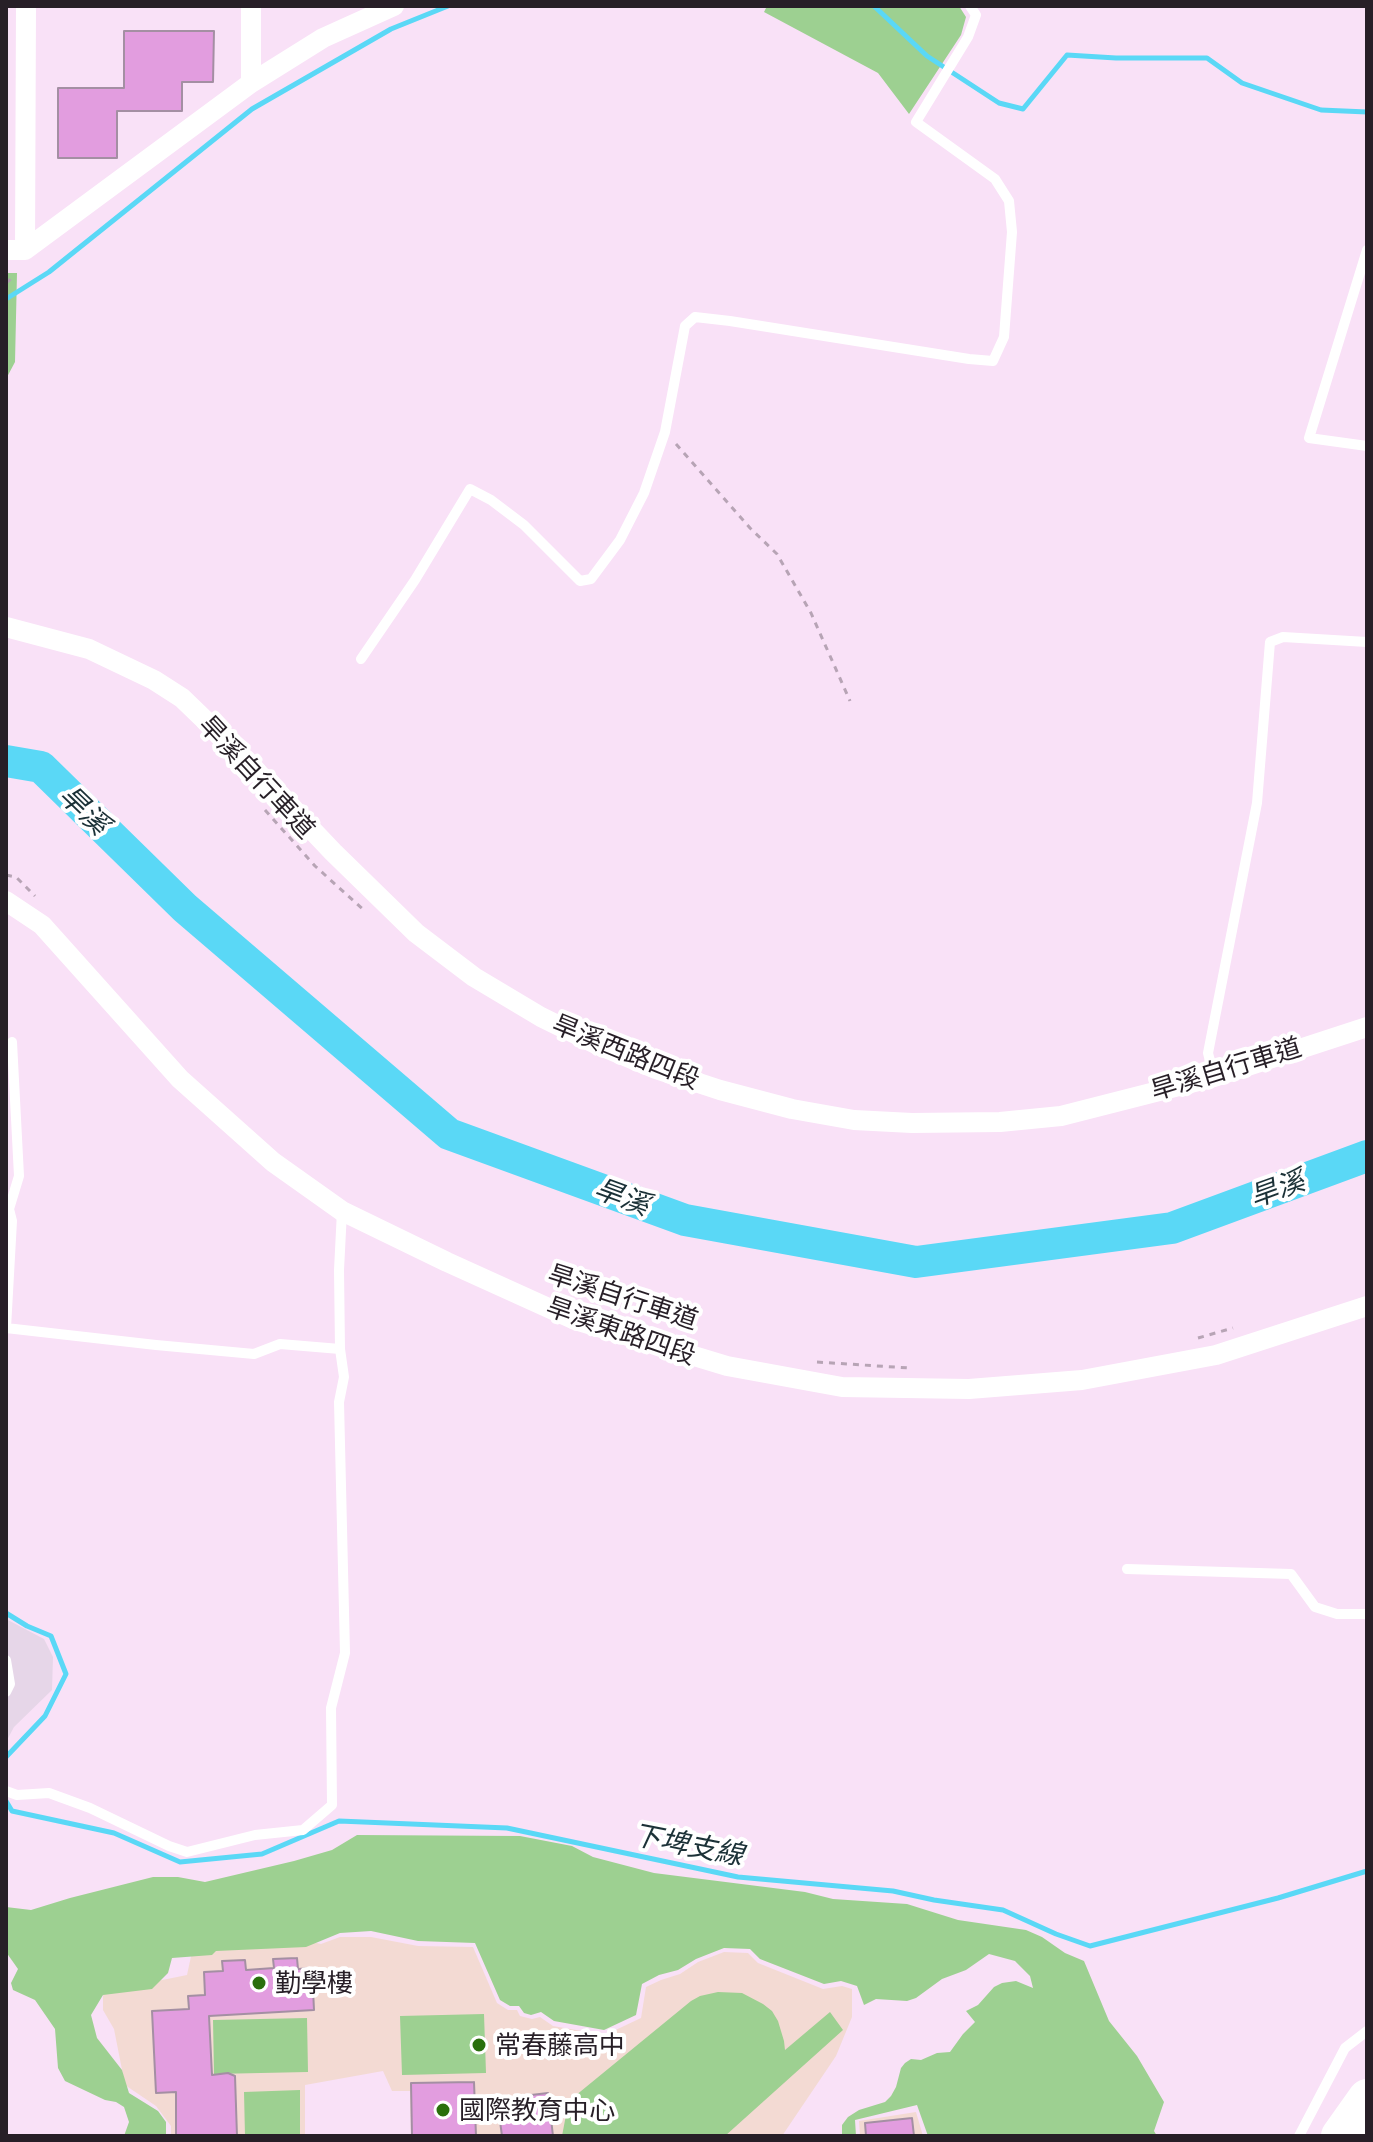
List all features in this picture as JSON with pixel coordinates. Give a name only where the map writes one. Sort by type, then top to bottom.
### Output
[{"type":"highway","points":[[1340,2136],[1367,2098]]},
{"type":"street","points":[[16,250],[26,6]]},
{"type":"street","points":[[251,6],[251,83]]},
{"type":"street","points":[[16,250],[251,83],[323,38],[394,6]]},
{"type":"street","name":"旱溪西路四段","points":[[6,627],[89,649],[154,680],[182,698],[416,933],[474,977],[541,1017],[596,1044],[656,1069],[720,1090],[792,1109],[854,1120],[1000,1122],[1061,1116],[1214,1077],[1367,1027]]},
{"type":"street","name":"旱溪東路四段","points":[[6,901],[42,925],[180,1079],[273,1162],[342,1211],[575,1320],[727,1366],[842,1387],[969,1389],[1082,1380],[1216,1355],[1367,1306]]},
{"type":"lane","points":[[361,659],[415,580],[470,489],[491,500],[524,525],[580,581],[591,579],[620,540],[644,493],[665,432],[685,326],[695,317],[993,361],[1004,337],[1012,232],[1009,201],[995,179],[916,122],[968,37],[976,15],[970,6]]},
{"type":"lane","points":[[1367,250],[1309,438],[1367,446]]},
{"type":"lane","points":[[1214,1077],[1208,1053],[1257,803],[1270,642],[1283,637],[1367,642]]},
{"type":"lane","points":[[12,1042],[19,1176],[7,1209],[12,1221],[6,1328],[254,1354],[280,1344],[340,1349]]},
{"type":"lane","points":[[12,1793],[49,1793],[187,1852],[255,1835],[303,1830],[332,1805],[331,1708],[345,1653],[339,1402],[344,1377],[340,1349],[339,1270],[342,1211]]},
{"type":"lane","points":[[1127,1569],[1291,1574],[1315,1607],[1337,1614],[1367,1614]]},
{"type":"lane","points":[[6,1660],[10,1684],[6,1692]]},
{"type":"lane","points":[[1299,2136],[1345,2048],[1367,2031]]},
{"type":"path","points":[[6,283],[14,276]]},
{"type":"path","points":[[665,432],[777,554],[811,613],[850,701]]},
{"type":"path","name":"旱溪自行車道","points":[[266,811],[315,866],[373,919]]},
{"type":"path","points":[[6,875],[16,877],[35,896]]},
{"type":"path","points":[[1188,1341],[1245,1325]]},
{"type":"path","points":[[807,1361],[911,1368]]},
{"type":"shaded area","points":[[6,1619],[44,1639],[53,1657],[52,1690],[14,1727],[6,1742]]},
{"type":"shaded area","name":"常春藤高中","points":[[340,1937],[371,1937],[418,1946],[473,1947],[497,2003],[508,2010],[517,2010],[520,2016],[540,2017],[553,2026],[605,2035],[641,2018],[646,1987],[724,1952],[748,1953],[758,1963],[823,1989],[842,1986],[852,1989],[852,2017],[836,2056],[782,2136],[411,2136],[410,2091],[392,2091],[383,2071],[305,2085],[305,2136],[171,2136],[171,2126],[156,2106],[125,2085],[114,2029],[103,2010],[103,1992],[187,1975],[193,1947],[304,1940],[321,1944]]},
{"type":"shaded area","points":[[916,2112],[923,2136],[860,2136],[859,2121]]},
{"type":"green space","points":[[767,6],[959,6],[966,17],[961,35],[909,114],[878,73],[764,12]]},
{"type":"green space","points":[[6,273],[17,273],[15,362],[6,379]]},
{"type":"green space","points":[[357,1835],[520,1836],[572,1846],[593,1857],[654,1873],[805,1892],[833,1899],[907,1904],[958,1920],[1026,1930],[1084,1961],[1109,2021],[1137,2056],[1164,2102],[1154,2131],[1157,2136],[928,2136],[917,2105],[855,2120],[856,2136],[842,2136],[842,2125],[848,2117],[885,2102],[891,2096],[905,2063],[911,2059],[921,2060],[937,2053],[950,2052],[975,2022],[966,2011],[978,2005],[994,1987],[1016,1981],[1033,1988],[1030,1976],[1015,1961],[989,1954],[966,1970],[942,1979],[916,1998],[907,2001],[876,1999],[864,2005],[857,1986],[841,1981],[824,1984],[760,1959],[750,1949],[724,1948],[642,1984],[636,2015],[604,2030],[554,2021],[541,2012],[531,2015],[524,2013],[519,2006],[510,2006],[500,2000],[475,1943],[418,1941],[371,1931],[340,1933],[306,1947],[216,1951],[212,1955],[172,1958],[168,1973],[152,1989],[103,1995],[91,2015],[97,2038],[122,2070],[129,2093],[158,2111],[166,2122],[166,2136],[124,2136],[129,2122],[124,2107],[65,2081],[58,2068],[55,2029],[35,2000],[13,1990],[11,1983],[18,1969],[6,1952],[6,1907],[31,1910],[153,1877],[205,1882],[332,1850]]},
{"type":"green space","points":[[718,1992],[742,1993],[772,2011],[778,2021],[785,2050],[830,2012],[843,2030],[725,2136],[562,2136],[566,2115],[575,2096],[691,2001]]},
{"type":"green space","points":[[484,2014],[486,2073],[402,2075],[400,2016]]},
{"type":"green space","points":[[307,2018],[308,2072],[214,2074],[213,2020]]},
{"type":"green space","points":[[300,2090],[300,2136],[245,2136],[244,2092]]},
{"type":"building","points":[[124,31],[214,31],[213,82],[182,82],[182,111],[117,111],[117,158],[58,158],[58,88],[124,88]]},
{"type":"building","points":[[297,1958],[298,1969],[312,1968],[314,2010],[209,2016],[212,2075],[228,2073],[235,2076],[237,2136],[176,2136],[176,2092],[156,2093],[152,2011],[189,2009],[188,1996],[205,1995],[204,1972],[223,1971],[222,1961],[245,1960],[246,1970],[274,1968],[273,1959]]},
{"type":"building","name":"國際教育中心","points":[[474,2082],[476,2136],[412,2136],[411,2083]]},
{"type":"building","name":"國際教育中心","points":[[548,2093],[553,2136],[502,2136],[497,2099]]},
{"type":"building","points":[[912,2118],[914,2136],[866,2136],[865,2123]]},
{"type":"waterway","points":[[6,299],[49,272],[252,109],[391,29],[448,6]]},
{"type":"waterway","points":[[874,6],[927,56],[999,103],[1023,109],[1067,55],[1207,58],[1242,83],[1321,110],[1367,112]]},
{"type":"waterway","name":"旱溪","points":[[6,761],[41,767],[185,908],[449,1134],[685,1220],[916,1262],[1172,1228],[1367,1156]]},
{"type":"waterway","name":"下埤支線","points":[[6,1613],[51,1636],[66,1674],[45,1716],[6,1757]]},
{"type":"waterway","name":"下埤支線","points":[[6,1801],[12,1811],[114,1833],[180,1862],[262,1854],[339,1821],[507,1828],[738,1877],[893,1891],[1003,1910],[1090,1946],[1278,1898],[1367,1871]]},
{"type":"place","name":"勤學樓","points":[[259,1983]]},
{"type":"place","name":"常春藤高中","points":[[479,2045]]},
{"type":"place","name":"國際教育中心","points":[[443,2110]]}]
